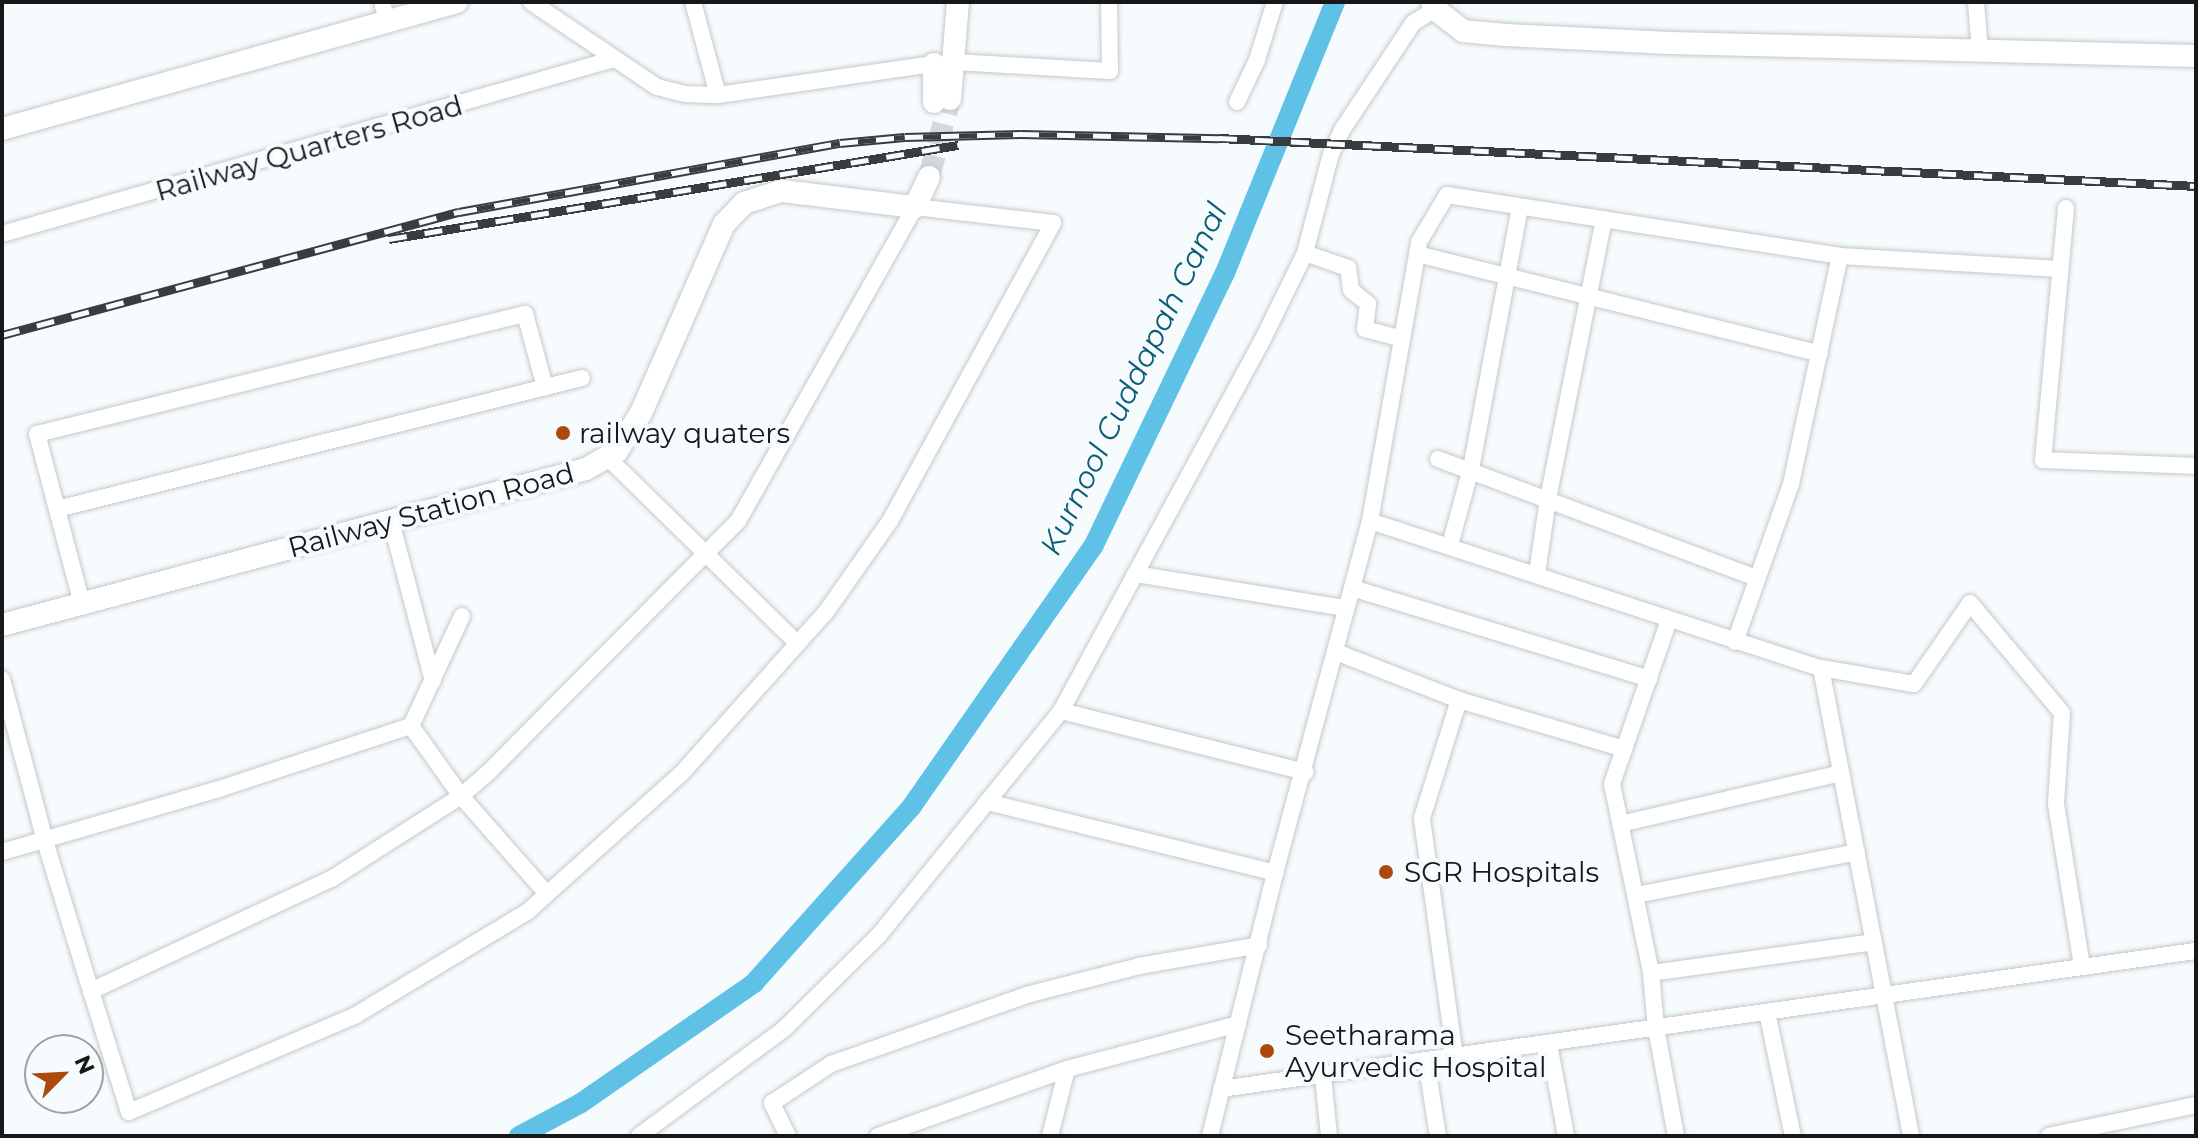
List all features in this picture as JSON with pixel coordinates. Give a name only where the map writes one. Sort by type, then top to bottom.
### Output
[{"type":"street","points":[[2,129],[385,13],[457,2]]},
{"type":"street","points":[[531,2],[657,87],[718,95],[944,63],[1110,71],[1109,2]]},
{"type":"street","points":[[693,2],[718,95]]},
{"type":"street","points":[[942,101],[944,63],[958,2]]},
{"type":"street","points":[[1237,102],[1257,60],[1275,2]]},
{"type":"street","points":[[1976,2],[1980,52]]},
{"type":"street","points":[[639,1136],[784,1029],[879,935],[1061,711],[1261,343],[1305,253],[1331,154],[1342,130],[1413,23],[1434,5],[1463,31],[1506,35],[1980,52],[2196,56]]},
{"type":"street","name":"Railway Quarters Road","points":[[2,234],[614,59]]},
{"type":"street","points":[[2,679],[45,841],[91,991],[129,1112],[356,1015],[527,912],[681,774],[826,612],[890,521],[1053,223],[922,188],[738,521],[491,770],[461,796],[331,879],[91,991]]},
{"type":"street","name":"Railway Station Road","points":[[2,625],[586,469],[617,451],[641,413],[724,224],[744,203],[782,191],[922,188]]},
{"type":"street","points":[[1210,1136],[1275,873],[1305,772],[1370,521],[1419,242],[1447,195],[1840,256],[2060,269]]},
{"type":"street","points":[[1450,545],[1471,469],[1520,207]]},
{"type":"street","points":[[2066,208],[2043,460],[2196,466]]},
{"type":"street","points":[[1537,573],[1548,499],[1604,220]]},
{"type":"street","points":[[1305,253],[1348,268],[1351,290],[1368,304],[1365,329],[1402,339]]},
{"type":"street","points":[[1417,254],[1820,354]]},
{"type":"street","points":[[1735,642],[1791,484],[1840,256]]},
{"type":"street","points":[[82,604],[37,434],[525,314],[545,387]]},
{"type":"street","points":[[57,509],[582,378]]},
{"type":"street","points":[[607,457],[798,644]]},
{"type":"street","points":[[1438,459],[1757,578]]},
{"type":"street","points":[[391,521],[433,681]]},
{"type":"street","points":[[1370,521],[1821,668],[1914,684],[1970,603],[2062,713],[2056,804],[2082,967]]},
{"type":"street","points":[[1135,574],[1345,608]]},
{"type":"street","points":[[1352,588],[1649,679]]},
{"type":"street","points":[[2,852],[411,726],[462,616]]},
{"type":"street","points":[[1669,620],[1612,784],[1651,973],[1656,1028],[1676,1136]]},
{"type":"street","points":[[1336,652],[1459,700],[1624,749]]},
{"type":"street","points":[[1821,668],[1911,1136]]},
{"type":"street","points":[[1455,1057],[1422,818],[1459,700]]},
{"type":"street","points":[[1061,711],[1305,772]]},
{"type":"street","points":[[411,726],[461,796],[547,894]]},
{"type":"street","points":[[1620,824],[1841,773]]},
{"type":"street","points":[[987,802],[1275,873]]},
{"type":"street","points":[[1636,895],[1857,852]]},
{"type":"street","points":[[1651,973],[1874,942]]},
{"type":"street","points":[[788,1136],[772,1103],[831,1064],[1030,994],[1139,966],[1259,945]]},
{"type":"street","points":[[1221,1089],[2196,951]]},
{"type":"street","points":[[1767,1012],[1793,1136]]},
{"type":"street","points":[[878,1136],[1067,1069],[1238,1024]]},
{"type":"street","points":[[1549,1044],[1566,1136]]},
{"type":"street","points":[[1426,1061],[1438,1136]]},
{"type":"street","points":[[1050,1136],[1067,1069]]},
{"type":"street","points":[[1323,1076],[1329,1136]]},
{"type":"street","points":[[2049,1136],[2196,1105]]},
{"type":"waterway","name":"Kurnool Cuddapah Canal","points":[[519,1136],[581,1103],[754,983],[912,806],[1093,547],[1225,273],[1335,2]]},
{"type":"tunnel","points":[[929,177],[950,99]]},
{"type":"railway","points":[[2,335],[459,212],[840,143],[905,137],[1021,134],[1219,138],[2196,186]]},
{"type":"railway","points":[[389,239],[958,145]]},
{"type":"place","name":"railway quaters","points":[[563,433]]},
{"type":"place","name":"SGR Hospitals","points":[[1386,872]]},
{"type":"place","name":"Seetharama Ayurvedic Hospital","points":[[1267,1051]]}]
